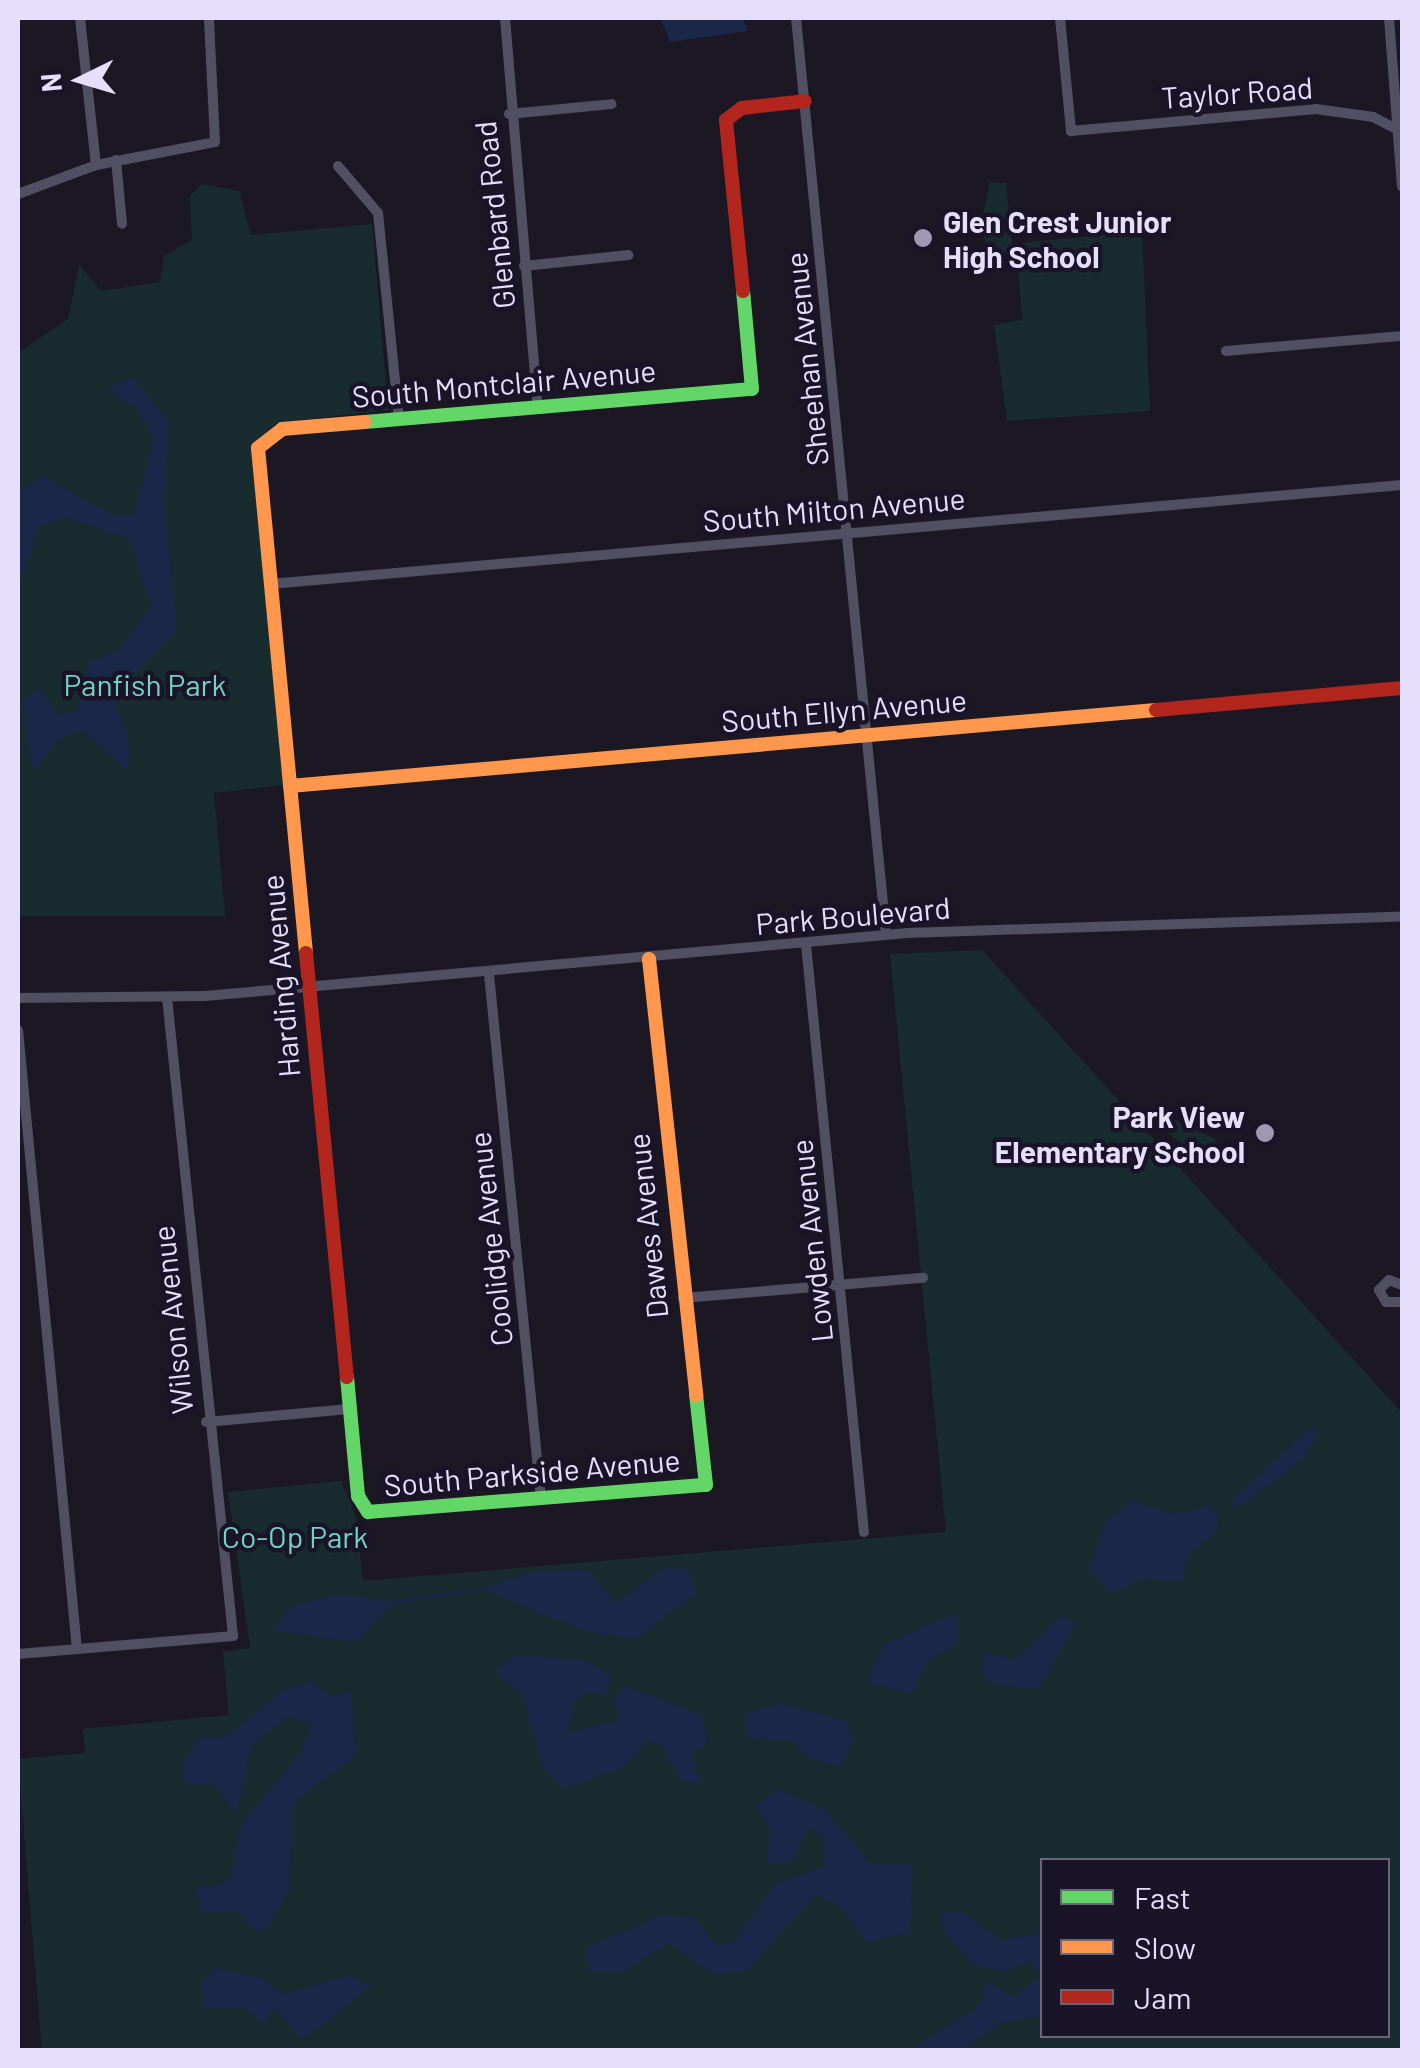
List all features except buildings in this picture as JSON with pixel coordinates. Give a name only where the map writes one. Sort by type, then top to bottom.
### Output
[{"type":"street","points":[[80,18],[96,165]]},
{"type":"street","points":[[18,194],[96,165],[214,142],[209,18]]},
{"type":"street","name":"Glenbard Road","points":[[506,18],[509,114],[538,407]]},
{"type":"street","name":"Sheehan Avenue","points":[[796,18],[886,935]]},
{"type":"street","name":"Taylor Road","points":[[1060,18],[1071,131],[1316,109],[1373,117],[1400,132]]},
{"type":"street","points":[[1389,18],[1402,187]]},
{"type":"street","name":"South Montclair Avenue","points":[[264,438],[399,420],[752,389],[726,120],[736,109],[804,101]]},
{"type":"street","points":[[509,114],[612,104]]},
{"type":"street","points":[[116,160],[122,224]]},
{"type":"street","points":[[338,166],[378,213],[399,420]]},
{"type":"street","points":[[524,266],[628,255]]},
{"type":"street","points":[[1226,352],[1402,336]]},
{"type":"street","name":"Harding Avenue","points":[[264,438],[258,455],[270,584],[350,1409],[364,1510]]},
{"type":"street","name":"South Milton Avenue","points":[[270,584],[1402,485]]},
{"type":"street","name":"South Ellyn Avenue","points":[[290,786],[1402,688]]},
{"type":"street","name":"Park Boulevard","points":[[18,998],[167,997],[490,974],[886,935],[1402,917]]},
{"type":"street","name":"Lowden Avenue","points":[[806,944],[864,1532]]},
{"type":"street","name":"Dawes Avenue","points":[[649,959],[682,1298],[706,1485]]},
{"type":"street","name":"Coolidge Avenue","points":[[490,974],[541,1499]]},
{"type":"street","name":"Wilson Avenue","points":[[78,1649],[233,1636],[206,1422],[167,997]]},
{"type":"street","points":[[18,1030],[78,1649],[18,1654]]},
{"type":"street","points":[[682,1298],[923,1278]]},
{"type":"street","points":[[1402,1285],[1389,1280],[1379,1290],[1386,1302],[1402,1302]]},
{"type":"street","points":[[206,1422],[350,1409]]},
{"type":"street","name":"South Parkside Avenue","points":[[364,1510],[706,1485]]},
{"type":"green space","points":[[990,182],[1006,183],[1012,244],[1142,231],[1150,411],[1007,421],[994,325],[1022,320],[1017,255],[989,258],[981,223]]},
{"type":"green space","name":"Panfish Park","points":[[202,184],[239,191],[251,235],[372,224],[388,410],[276,423],[252,448],[283,785],[214,793],[225,916],[18,916],[18,353],[68,319],[79,264],[101,291],[160,282],[164,256],[192,240],[190,196]]},
{"type":"green space","name":"Co-Op Park","points":[[982,950],[1402,1413],[1402,2050],[42,2050],[18,1759],[85,1753],[83,1729],[229,1715],[223,1652],[250,1648],[228,1492],[341,1481],[356,1517],[363,1581],[946,1532],[890,954]]},
{"type":"green space","points":[[1173,1119],[1216,1139],[1212,1169],[1165,1130]]},
{"type":"water","points":[[660,18],[743,18],[748,31],[670,42]]},
{"type":"water","points":[[132,377],[169,421],[164,500],[177,630],[112,695],[130,743],[128,772],[83,730],[59,739],[32,772],[23,701],[41,688],[56,715],[78,711],[90,660],[116,653],[152,606],[129,539],[66,517],[39,527],[18,588],[18,493],[43,476],[113,516],[134,514],[154,439],[137,409],[107,389]]},
{"type":"water","points":[[1313,1425],[1317,1436],[1302,1460],[1235,1510],[1232,1500]]},
{"type":"water","points":[[1131,1501],[1173,1514],[1209,1506],[1219,1515],[1218,1532],[1190,1552],[1181,1582],[1142,1578],[1112,1594],[1089,1569],[1106,1522]]},
{"type":"water","points":[[667,1567],[689,1570],[696,1593],[637,1638],[591,1633],[492,1594],[494,1583],[535,1572],[588,1569],[615,1603]]},
{"type":"water","points":[[343,1594],[393,1602],[358,1642],[273,1630],[291,1606]]},
{"type":"water","points":[[956,1613],[958,1644],[927,1662],[911,1693],[866,1683],[885,1644]]},
{"type":"water","points":[[1061,1616],[1076,1622],[1039,1689],[990,1684],[980,1667],[986,1653],[1016,1660]]},
{"type":"water","points":[[515,1655],[586,1660],[611,1676],[606,1696],[588,1692],[574,1701],[568,1733],[619,1720],[614,1697],[623,1686],[702,1715],[708,1743],[691,1754],[701,1785],[680,1780],[662,1746],[647,1740],[624,1767],[564,1789],[543,1768],[523,1698],[496,1672]]},
{"type":"water","points":[[313,1682],[331,1697],[351,1691],[356,1755],[293,1803],[289,1889],[268,1929],[256,1931],[237,1911],[202,1914],[195,1885],[217,1887],[231,1876],[241,1825],[302,1751],[312,1723],[287,1716],[251,1746],[236,1815],[216,1786],[184,1783],[184,1759],[201,1737],[226,1738],[282,1690]]},
{"type":"water","points":[[780,1704],[847,1720],[853,1742],[843,1765],[810,1760],[792,1740],[748,1738],[745,1714]]},
{"type":"water","points":[[778,1789],[824,1809],[870,1863],[913,1863],[910,1933],[866,1942],[839,1905],[816,1894],[747,1971],[714,1974],[668,1943],[626,1971],[590,1971],[586,1948],[663,1915],[695,1918],[717,1945],[735,1941],[775,1884],[825,1866],[824,1839],[809,1825],[791,1863],[767,1864],[771,1828],[755,1806]]},
{"type":"water","points":[[942,1911],[961,1911],[1001,1940],[1040,1933],[1040,1974],[1031,1961],[1004,1971],[976,1967],[943,1932]]},
{"type":"water","points":[[217,1968],[265,1979],[281,1994],[349,1976],[372,1986],[302,2040],[274,2007],[265,2024],[248,2009],[204,2008],[201,1983]]},
{"type":"water","points":[[1040,1977],[1040,2016],[1001,2023],[961,2050],[911,2050],[978,2007],[987,1982],[1014,1997]]},
{"type":"waterway","points":[[393,1602],[493,1587]]},
{"type":"traffic: fast","points":[[365,422],[752,389],[743,291]]},
{"type":"traffic: fast","points":[[347,1377],[358,1496],[368,1512],[706,1485],[696,1395]]},
{"type":"traffic: slow","points":[[306,953],[258,448],[282,429],[365,422]]},
{"type":"traffic: slow","points":[[290,786],[1156,710]]},
{"type":"traffic: slow","points":[[649,959],[696,1395]]},
{"type":"traffic: jam","points":[[743,291],[726,120],[742,108],[805,101]]},
{"type":"traffic: jam","points":[[1156,710],[1402,688]]},
{"type":"traffic: jam","points":[[306,953],[347,1377]]},
{"type":"place","name":"Glen Crest Junior High School","points":[[923,238]]},
{"type":"place","name":"Park View Elementary School","points":[[1265,1133]]}]
